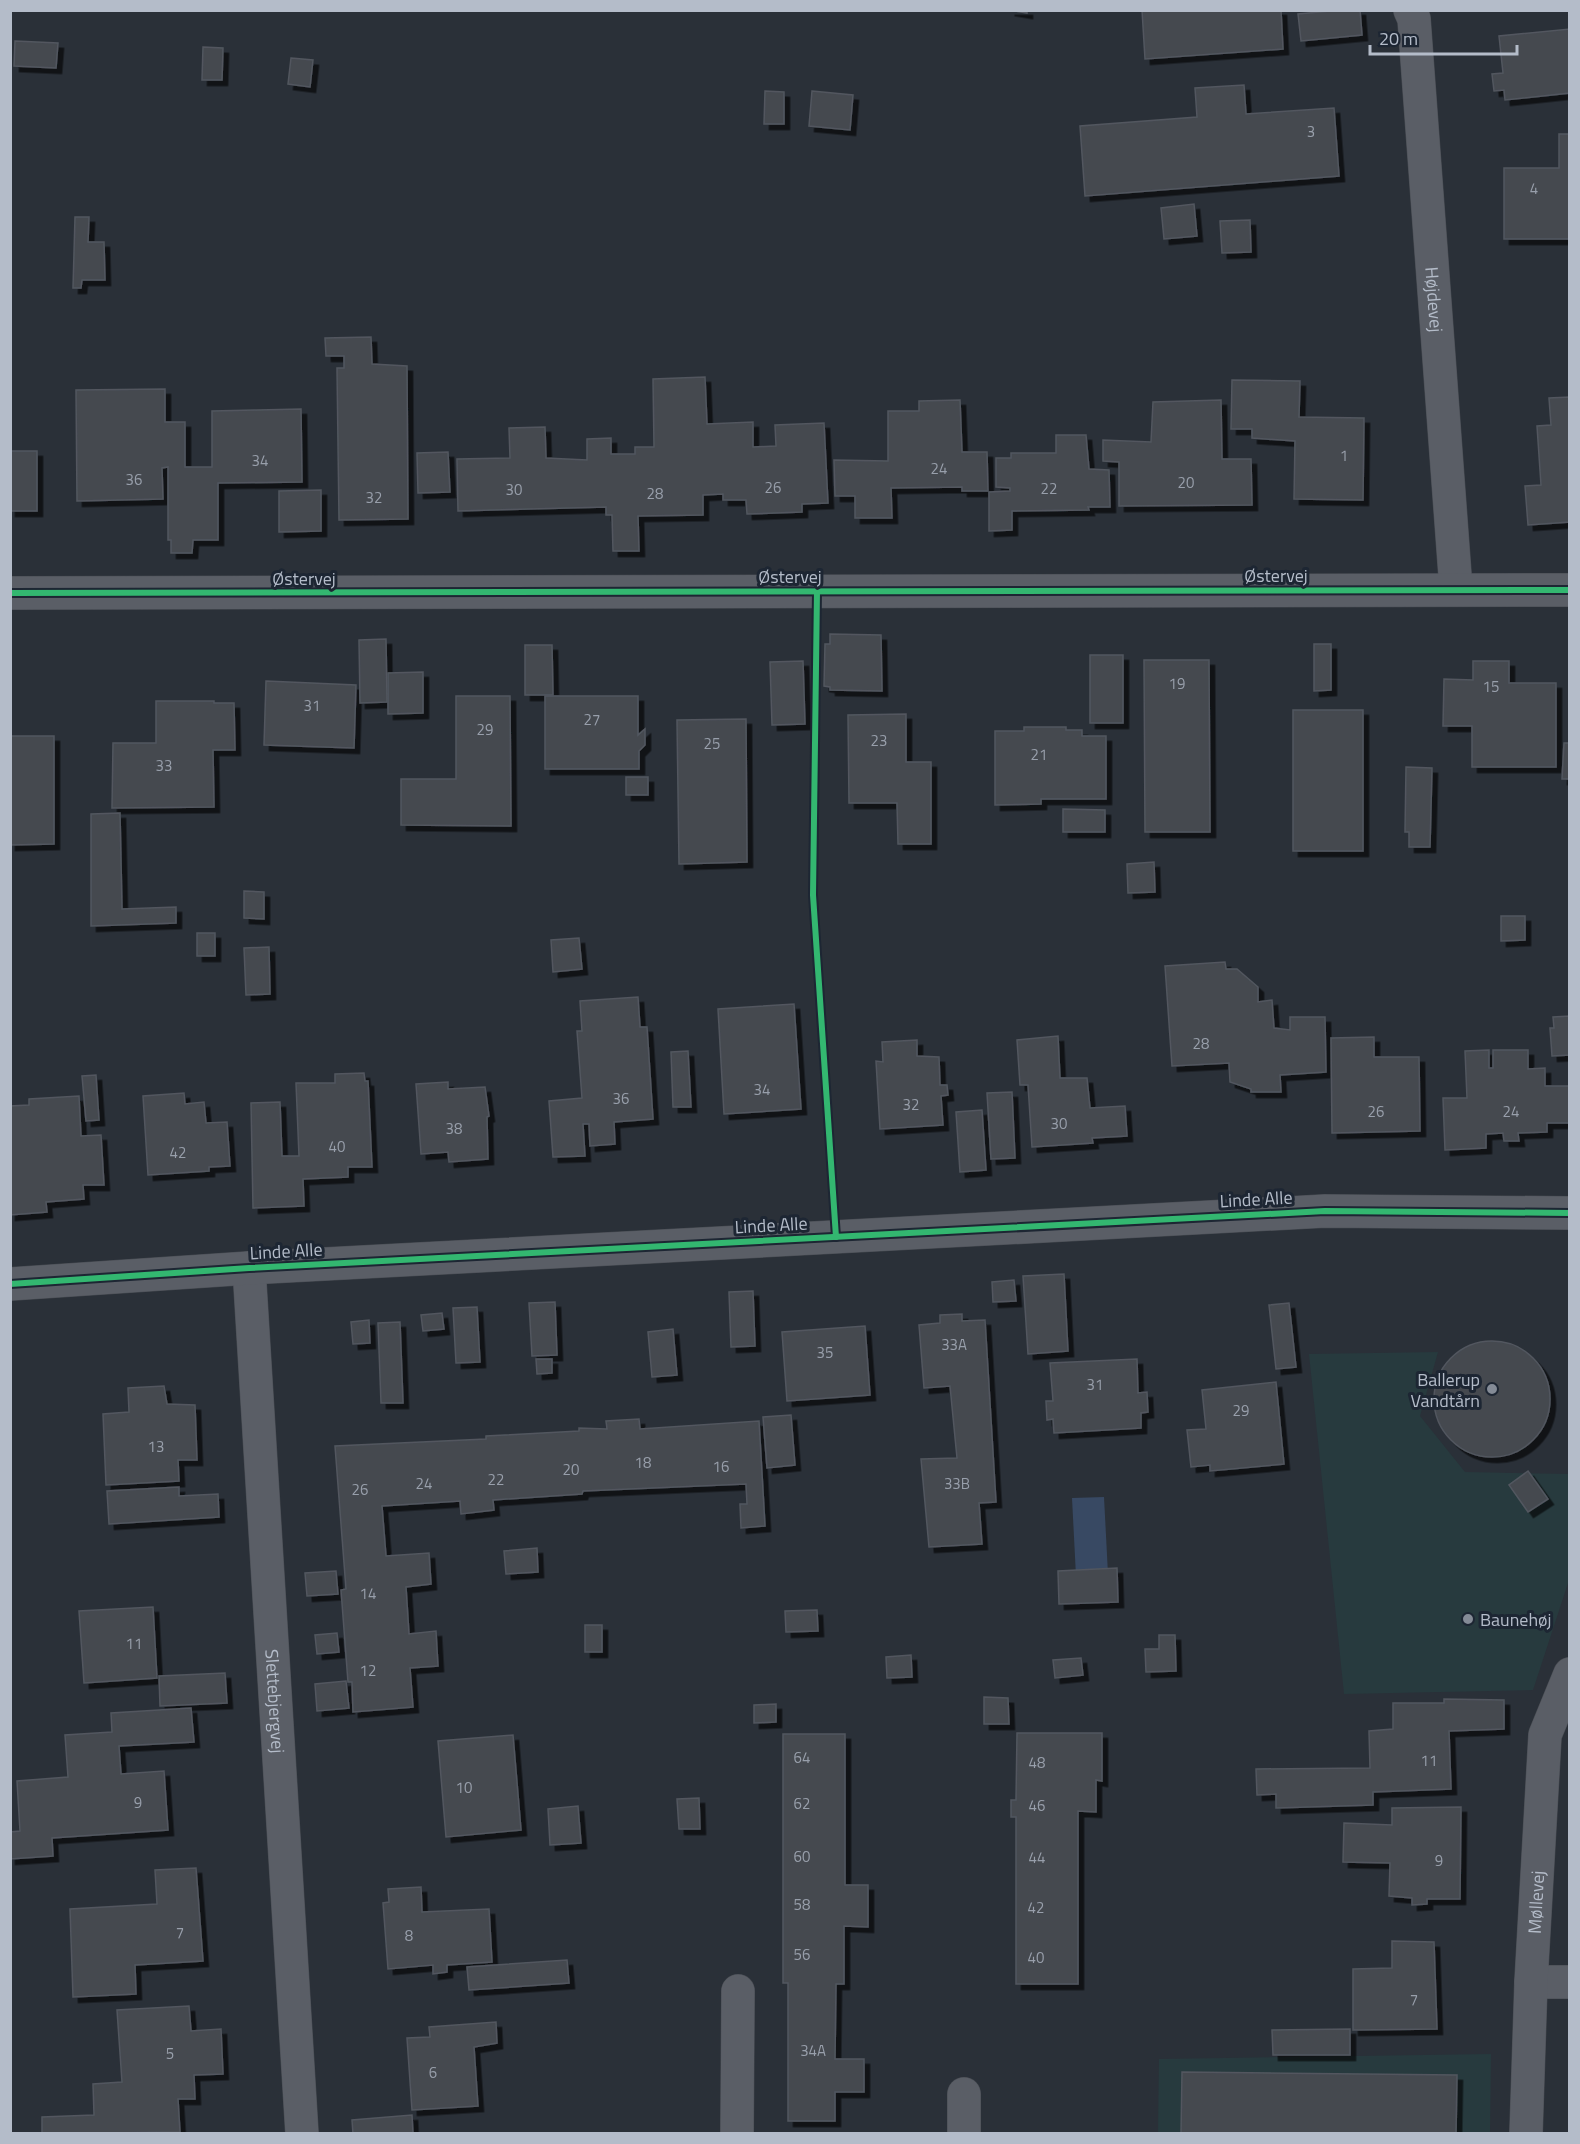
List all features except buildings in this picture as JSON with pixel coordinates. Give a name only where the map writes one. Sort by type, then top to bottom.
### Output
[{"type":"street","name":"Højdevej","points":[[1410,10],[1413,19],[1456,590]]},
{"type":"street","name":"Østervej","points":[[10,593],[1569,590]]},
{"type":"street","name":"Linde Alle","points":[[10,1284],[249,1268],[1325,1211],[1569,1213]]},
{"type":"street","name":"Slettebjergvej","points":[[249,1268],[302,2133]]},
{"type":"street","name":"Møllevej","points":[[1526,2133],[1531,1982],[1545,1735],[1569,1674]]},
{"type":"street","points":[[1531,1982],[1569,1982]]},
{"type":"street","points":[[737,2133],[738,1991]]},
{"type":"street","points":[[964,2094],[964,2133]]},
{"type":"green space","points":[[1438,1352],[1420,1416],[1465,1472],[1569,1474],[1569,1580],[1533,1690],[1344,1694],[1309,1354]]},
{"type":"green space","points":[[1491,2054],[1490,2133],[1158,2134],[1159,2059]]},
{"type":"water","points":[[1104,1497],[1108,1574],[1076,1576],[1072,1498]]},
{"type":"cycle path","points":[[10,593],[1570,590]]},
{"type":"cycle path","points":[[817,591],[813,895],[836,1237]]},
{"type":"cycle path","points":[[10,1284],[249,1268],[1325,1211],[1570,1213]]},
{"type":"place","name":"Ballerup Vandtårn","points":[[1492,1389]]},
{"type":"place","name":"Baunehøj","points":[[1468,1619]]}]
